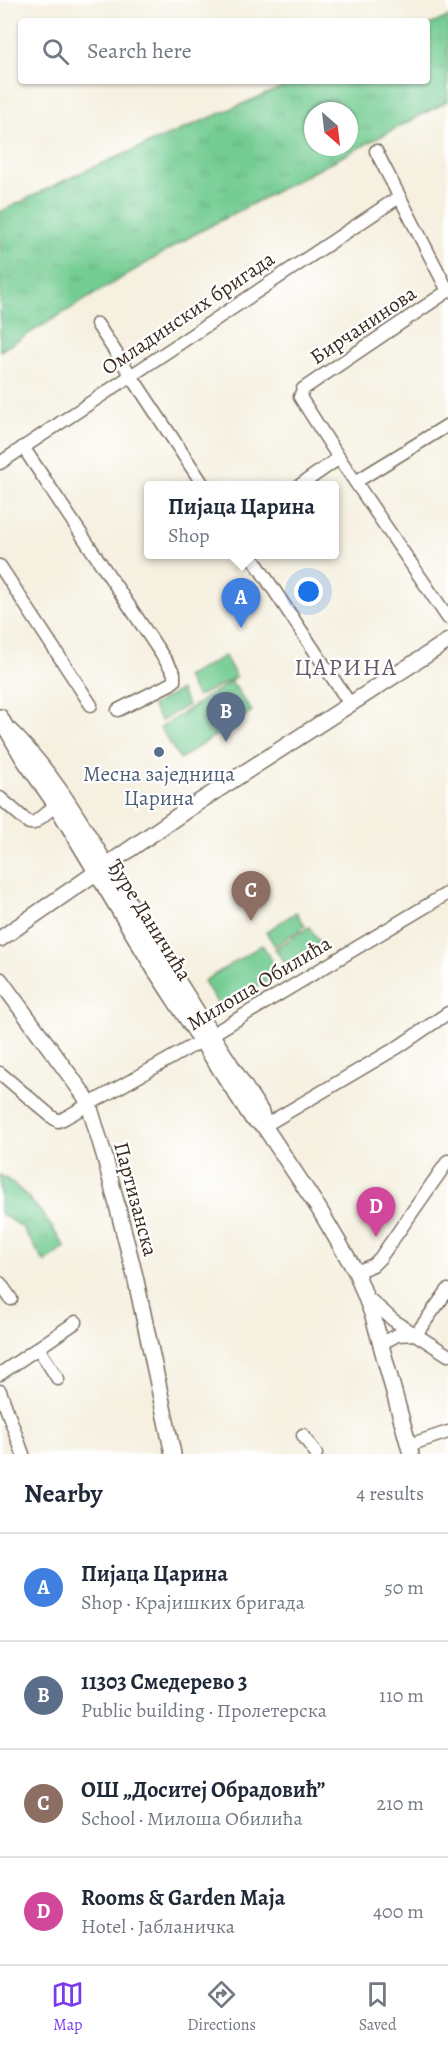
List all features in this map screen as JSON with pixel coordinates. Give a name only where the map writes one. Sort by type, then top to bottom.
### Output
[{"type":"street","points":[[376,151],[448,291]]},
{"type":"street","name":"Омладинских бригада","points":[[0,463],[399,197]]},
{"type":"street","name":"Бирчанинова","points":[[339,458],[302,402],[300,393],[448,291]]},
{"type":"street","points":[[97,324],[129,376],[201,481]]},
{"type":"street","points":[[357,482],[448,425]]},
{"type":"street","points":[[23,447],[174,673],[174,681],[170,684],[118,710]]},
{"type":"street","points":[[306,481],[339,458],[448,618]]},
{"type":"street","points":[[253,559],[350,704]]},
{"type":"street","points":[[1,569],[91,705]]},
{"type":"street","points":[[0,939],[188,809],[448,641]]},
{"type":"street","name":"Ђуре Даничића","points":[[4,723],[62,791],[101,869]]},
{"type":"street","name":"Ђуре Даничића","points":[[4,723],[22,758],[101,869],[206,1038],[252,1118],[264,1126],[320,1209],[356,1272],[381,1344],[410,1450]]},
{"type":"street","points":[[0,798],[29,823],[34,823],[56,805]]},
{"type":"street","name":"Милоша Обилића","points":[[0,1073],[58,1121],[206,1038],[448,893]]},
{"type":"street","name":"Партизанска","points":[[0,981],[89,1105],[135,1276],[173,1454]]},
{"type":"street","points":[[264,1126],[398,1047],[448,1013]]},
{"type":"street","points":[[356,1272],[373,1265],[380,1258],[448,1161]]},
{"type":"street","points":[[0,1283],[11,1299]]},
{"type":"street","points":[[416,1334],[448,1290]]},
{"type":"street","points":[[366,1296],[393,1320],[448,1355]]},
{"type":"street","points":[[0,1374],[76,1322]]},
{"type":"street","points":[[381,1344],[397,1335],[416,1334]]},
{"type":"street","points":[[38,1348],[58,1379]]},
{"type":"street","points":[[0,1391],[23,1454]]},
{"type":"street","points":[[410,1450],[448,1432]]},
{"type":"street","points":[[303,1435],[316,1454]]},
{"type":"green space","points":[[448,17],[448,101],[358,148],[358,102],[304,102],[304,156],[343,156],[193,235],[0,351],[0,212],[82,172],[290,84],[430,84],[430,25]]},
{"type":"green space","points":[[225,656],[236,677],[197,697],[186,677]]},
{"type":"green space","points":[[231,681],[252,711],[180,759],[160,728]]},
{"type":"green space","points":[[180,690],[188,705],[161,721],[152,706]]},
{"type":"green space","points":[[296,912],[305,926],[275,946],[266,932]]},
{"type":"green space","points":[[309,927],[320,943],[286,965],[275,949]]},
{"type":"green space","points":[[262,945],[280,973],[221,1009],[204,981]]},
{"type":"green space","points":[[0,1175],[29,1198],[65,1247],[45,1263],[22,1227],[0,1213]]},
{"type":"place","name":"Пијаца Царина","points":[[241,628]]},
{"type":"place","name":"11303 Смедерево 3","points":[[226,742]]},
{"type":"place","name":"Месна заједница Царина","points":[[159,752]]},
{"type":"place","name":"ОШ „Доситеј Обрадовић”","points":[[251,921]]},
{"type":"place","name":"Rooms & Garden Maja","points":[[376,1237]]},
{"type":"district","name":"ЦАРИНА","points":[[346,667]]}]
